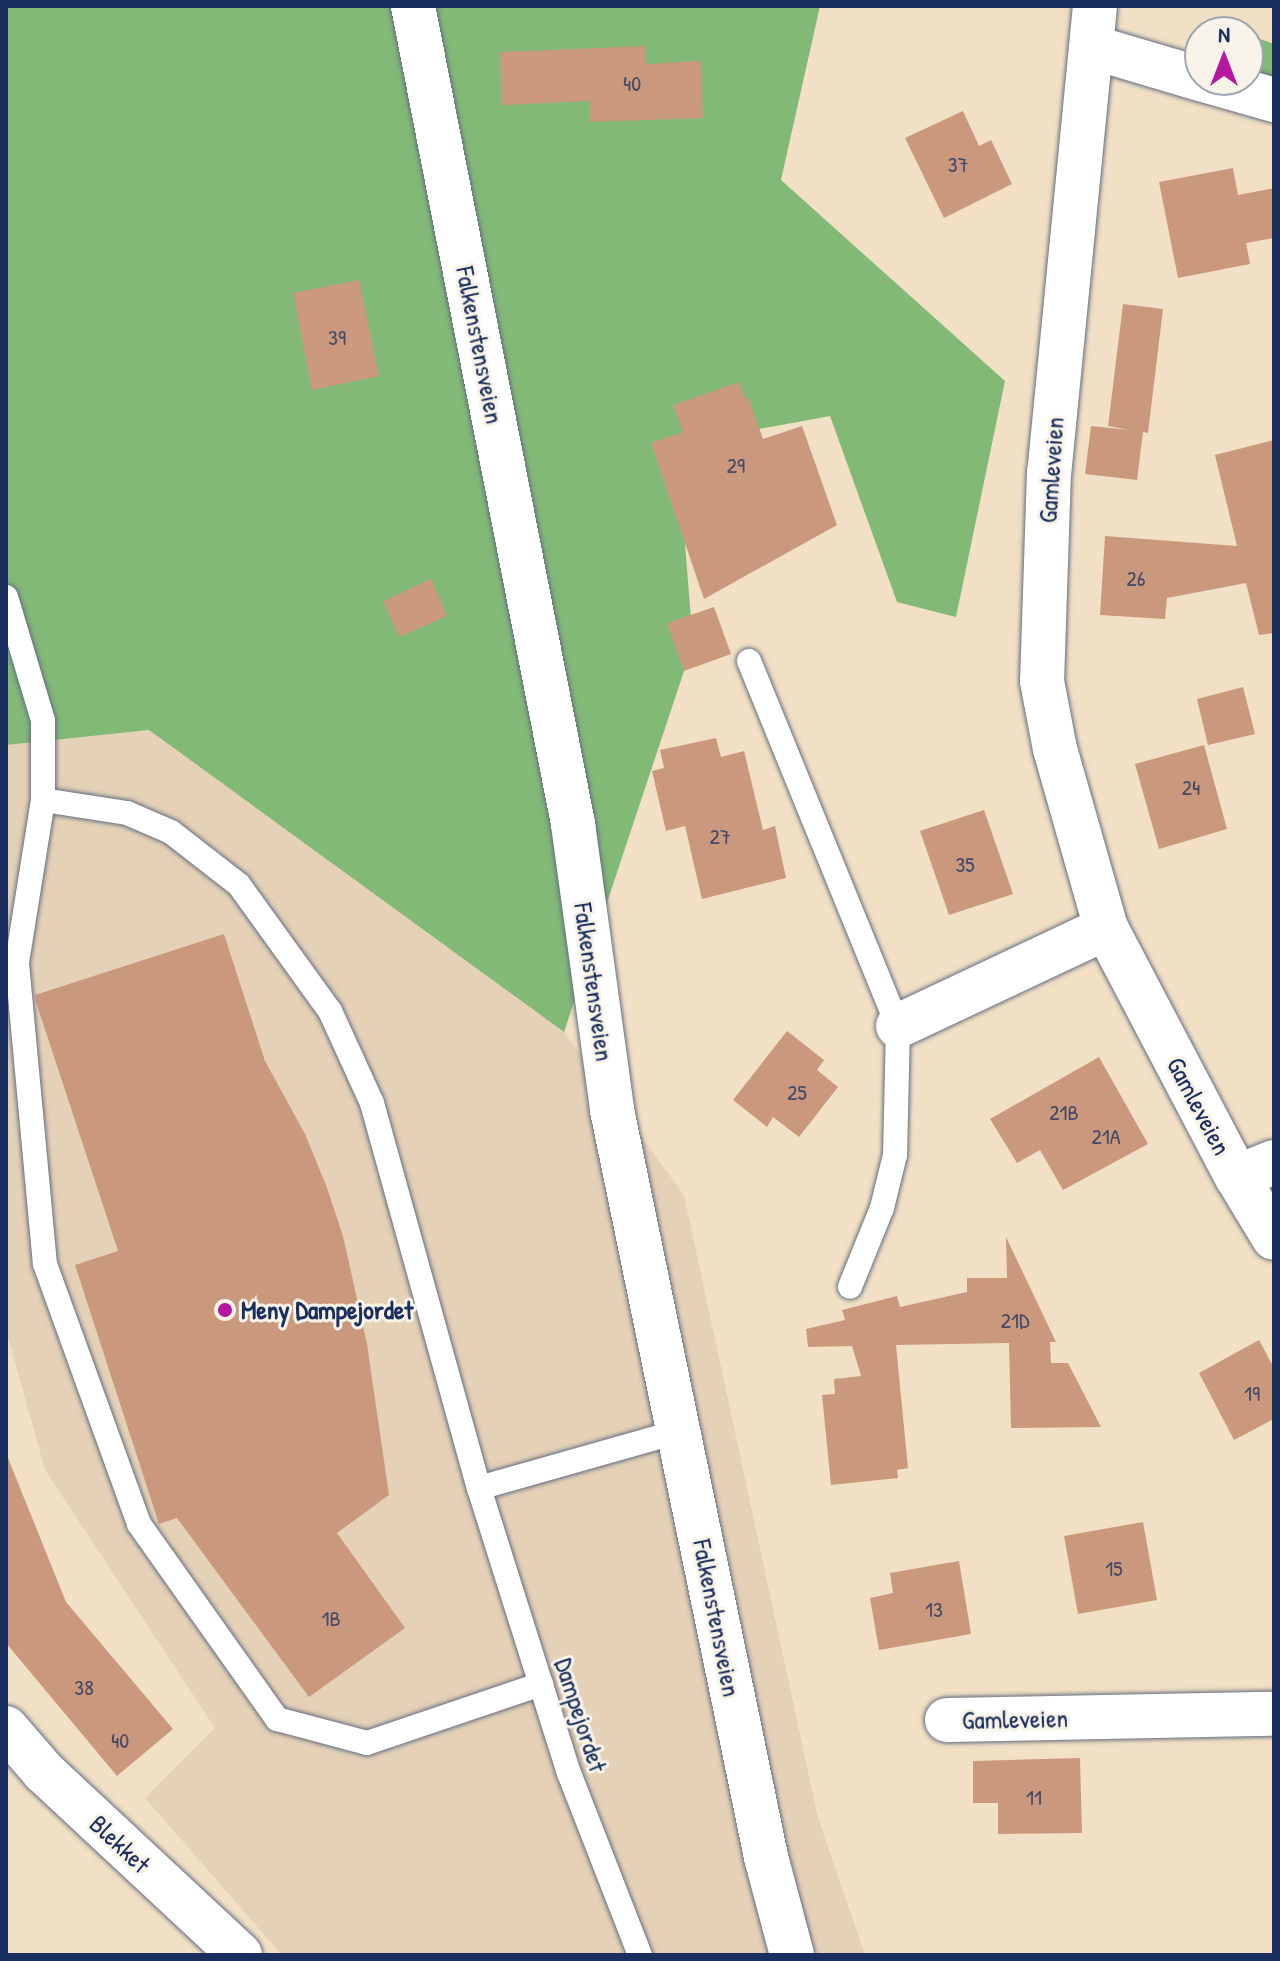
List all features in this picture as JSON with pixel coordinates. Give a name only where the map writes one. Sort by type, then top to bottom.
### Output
[{"type":"street","name":"Falkenstensveien","points":[[413,6],[570,810],[612,1110],[763,1842],[792,1955]]},
{"type":"street","points":[[1094,27],[1184,70]]},
{"type":"street","name":"Gamleveien","points":[[1094,27],[1049,472],[1042,681],[1055,749],[1106,928],[1256,1170],[1274,1238]]},
{"type":"street","points":[[898,1026],[1106,928]]},
{"type":"street","name":"Gamleveien","points":[[947,1720],[1274,1714]]},
{"type":"street","name":"Blekket","points":[[6,1728],[44,1772],[240,1955]]},
{"type":"lane","points":[[6,597],[43,720],[43,800],[17,963],[45,1264],[139,1524],[277,1719],[367,1743],[541,1684]]},
{"type":"lane","points":[[749,661],[898,1026],[895,1155],[882,1208],[850,1287]]},
{"type":"lane","name":"Dampejordet","points":[[43,800],[127,813],[171,832],[239,885],[330,1011],[372,1103],[479,1488],[569,1773],[640,1955]]},
{"type":"lane","points":[[479,1488],[680,1431]]},
{"type":"shaded area","points":[[149,730],[564,1032],[684,1195],[818,1818],[865,1955],[282,1955],[145,1798],[215,1728],[45,1470],[6,1330],[6,745]]},
{"type":"green space","points":[[6,6],[820,6],[781,180],[1005,381],[956,617],[897,602],[830,416],[677,444],[693,644],[564,1032],[149,730],[6,745]]},
{"type":"green space","points":[[1264,40],[1274,44],[1274,122],[1264,87]]},
{"type":"building","points":[[645,46],[646,64],[701,61],[703,118],[590,122],[590,101],[502,105],[500,52]]},
{"type":"building","points":[[963,111],[979,146],[991,140],[1012,184],[944,218],[905,138]]},
{"type":"building","points":[[1233,168],[1238,195],[1274,188],[1274,238],[1246,243],[1250,264],[1178,278],[1159,182]]},
{"type":"building","points":[[359,280],[379,376],[312,390],[293,293]]},
{"type":"building","points":[[1123,304],[1163,309],[1148,433],[1143,432],[1137,480],[1085,474],[1091,426],[1129,430],[1108,426]]},
{"type":"building","points":[[739,382],[745,398],[748,397],[763,439],[802,426],[837,525],[704,599],[651,443],[683,432],[673,405]]},
{"type":"building","points":[[1274,440],[1274,633],[1259,635],[1246,583],[1167,598],[1165,619],[1100,615],[1105,536],[1237,546],[1215,455]]},
{"type":"building","points":[[431,579],[447,616],[399,637],[383,601]]},
{"type":"building","points":[[714,607],[731,654],[684,671],[667,623]]},
{"type":"building","points":[[1243,687],[1255,734],[1208,745],[1197,699]]},
{"type":"building","points":[[716,738],[721,757],[744,751],[763,830],[775,826],[786,878],[702,899],[685,826],[666,831],[652,771],[664,768],[660,750]]},
{"type":"building","points":[[1204,745],[1227,829],[1159,849],[1135,764]]},
{"type":"building","points":[[984,810],[1013,894],[949,915],[920,831]]},
{"type":"building","points":[[224,934],[265,1061],[305,1134],[326,1185],[343,1236],[367,1344],[389,1495],[337,1533],[405,1628],[309,1697],[177,1518],[159,1524],[75,1265],[118,1251],[35,995]]},
{"type":"building","points":[[787,1031],[824,1060],[817,1070],[838,1087],[799,1137],[773,1117],[767,1127],[733,1100]]},
{"type":"building","points":[[1099,1057],[1148,1144],[1063,1190],[1040,1150],[1017,1163],[990,1119]]},
{"type":"building","points":[[1006,1237],[1056,1342],[1050,1342],[1051,1363],[1068,1363],[1101,1427],[1011,1428],[1009,1343],[896,1345],[908,1468],[897,1470],[898,1478],[831,1485],[822,1395],[835,1394],[834,1379],[861,1376],[852,1346],[808,1347],[806,1329],[845,1320],[842,1310],[897,1296],[900,1307],[967,1292],[967,1278],[1007,1278]]},
{"type":"building","points":[[1259,1340],[1274,1368],[1274,1419],[1234,1440],[1199,1373]]},
{"type":"building","points":[[8,1458],[66,1602],[173,1729],[117,1776],[6,1643]]},
{"type":"building","points":[[1143,1522],[1157,1600],[1078,1614],[1064,1536]]},
{"type":"building","points":[[959,1561],[971,1634],[879,1650],[870,1598],[893,1593],[890,1573]]},
{"type":"building","points":[[1080,1758],[1082,1833],[998,1834],[998,1803],[973,1803],[973,1761]]},
{"type":"place","name":"Meny Dampejordet","points":[[225,1310]]}]
